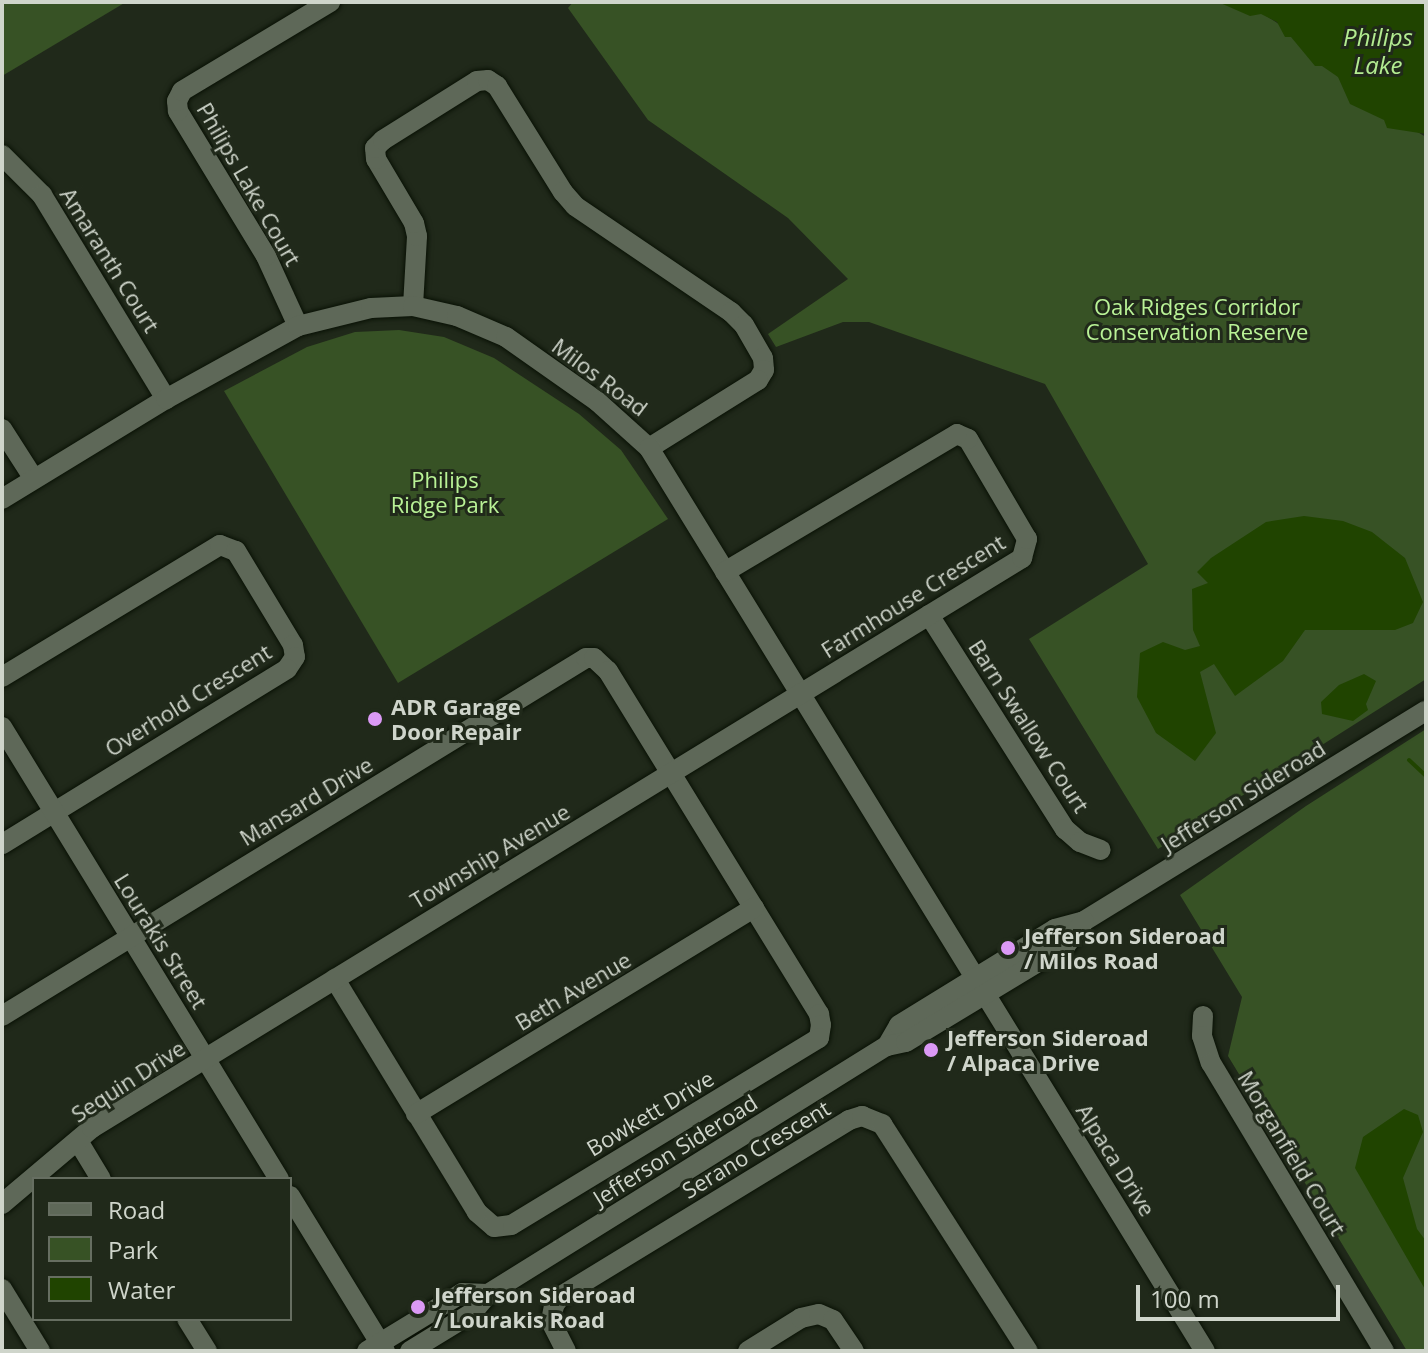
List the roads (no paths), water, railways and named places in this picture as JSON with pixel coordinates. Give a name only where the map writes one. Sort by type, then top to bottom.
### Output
[{"type":"street","name":"Philips Lake Court","points":[[298,326],[266,256],[178,111],[177,101],[182,91],[330,2]]},
{"type":"street","points":[[413,306],[417,236],[414,223],[376,159],[375,148],[477,81],[488,80],[497,86],[575,206],[731,312],[760,350],[764,370],[758,380],[649,448]]},
{"type":"street","name":"Amaranth Court","points":[[2,155],[42,195],[166,399]]},
{"type":"street","name":"Milos Road","points":[[2,499],[166,399],[298,326],[371,308],[413,306],[457,316],[506,337],[598,402],[649,448],[980,987]]},
{"type":"street","points":[[2,429],[34,479]]},
{"type":"street","name":"Farmhouse Crescent","points":[[725,572],[946,437],[957,434],[968,439],[1023,529],[1027,549],[1022,558],[801,694]]},
{"type":"street","name":"Overhold Crescent","points":[[2,677],[220,545],[236,551],[293,645],[295,657],[287,669],[54,813]]},
{"type":"street","name":"Barn Swallow Court","points":[[929,615],[1065,829],[1080,842],[1101,850]]},
{"type":"street","name":"Mansard Drive","points":[[131,937],[586,658],[594,658],[608,671],[671,773]]},
{"type":"street","name":"Township Avenue","points":[[206,1059],[801,694]]},
{"type":"street","name":"Jefferson Sideroad","points":[[410,1351],[472,1313],[488,1294],[887,1046],[906,1042],[980,987],[1066,945],[1084,921],[1426,711]]},
{"type":"street","name":"Lourakis Street","points":[[2,727],[278,1177]]},
{"type":"street","name":"Bowkett Drive","points":[[335,979],[477,1212],[494,1227],[503,1228],[819,1038],[819,1014],[671,773]]},
{"type":"street","points":[[2,844],[54,813]]},
{"type":"street","name":"Beth Avenue","points":[[416,1114],[754,908]]},
{"type":"street","points":[[2,1016],[131,937]]},
{"type":"street","name":"Alpaca Drive","points":[[980,987],[1205,1351]]},
{"type":"street","name":"Morganfield Court","points":[[1203,1016],[1202,1036],[1211,1063],[1384,1351]]},
{"type":"street","name":"Sequin Drive","points":[[35,1177],[92,1128],[206,1059]]},
{"type":"street","name":"Serano Crescent","points":[[566,1351],[551,1321],[554,1305],[561,1296],[849,1120],[862,1116],[882,1124],[1028,1351]]},
{"type":"street","points":[[78,1141],[100,1177]]},
{"type":"street","name":"Sequin Drive","points":[[2,1204],[32,1179]]},
{"type":"street","points":[[292,1199],[378,1348]]},
{"type":"street","points":[[2,1289],[40,1351]]},
{"type":"street","name":"Jefferson Sideroad","points":[[378,1348],[462,1293],[488,1294]]},
{"type":"street","points":[[748,1351],[801,1318],[819,1314],[833,1320],[854,1351]]},
{"type":"street","points":[[188,1321],[207,1351]]},
{"type":"water","name":"Philips Lake","points":[[1218,2],[1426,2],[1426,134],[1387,128],[1384,120],[1350,104],[1338,77],[1322,66],[1315,66],[1291,37],[1285,37],[1277,22],[1261,14],[1250,16]]},
{"type":"water","points":[[1304,516],[1343,521],[1372,532],[1405,558],[1423,602],[1413,623],[1395,630],[1305,630],[1283,661],[1235,696],[1214,664],[1200,672],[1216,733],[1195,761],[1156,733],[1137,697],[1140,653],[1163,642],[1185,650],[1200,646],[1193,630],[1192,589],[1208,583],[1197,572],[1211,558],[1266,522]]},
{"type":"water","points":[[1364,674],[1376,681],[1366,704],[1368,710],[1353,721],[1322,714],[1321,702],[1339,685]]},
{"type":"water","points":[[1404,1109],[1418,1115],[1423,1132],[1403,1178],[1417,1229],[1426,1241],[1426,1291],[1355,1168],[1363,1137]]},
{"type":"waterway","points":[[1409,760],[1426,776]]},
{"type":"place","name":"ADR Garage Door Repair","points":[[375,719]]},
{"type":"place","name":"Jefferson Sideroad / Milos Road","points":[[1008,948]]},
{"type":"place","name":"Jefferson Sideroad / Alpaca Drive","points":[[931,1050]]},
{"type":"place","name":"Jefferson Sideroad / Lourakis Road","points":[[418,1307]]},
{"type":"park label","name":"Oak Ridges Corridor Conservation Reserve","points":[[1197,318]]},
{"type":"park label","name":"Philips Ridge Park","points":[[445,492]]}]
